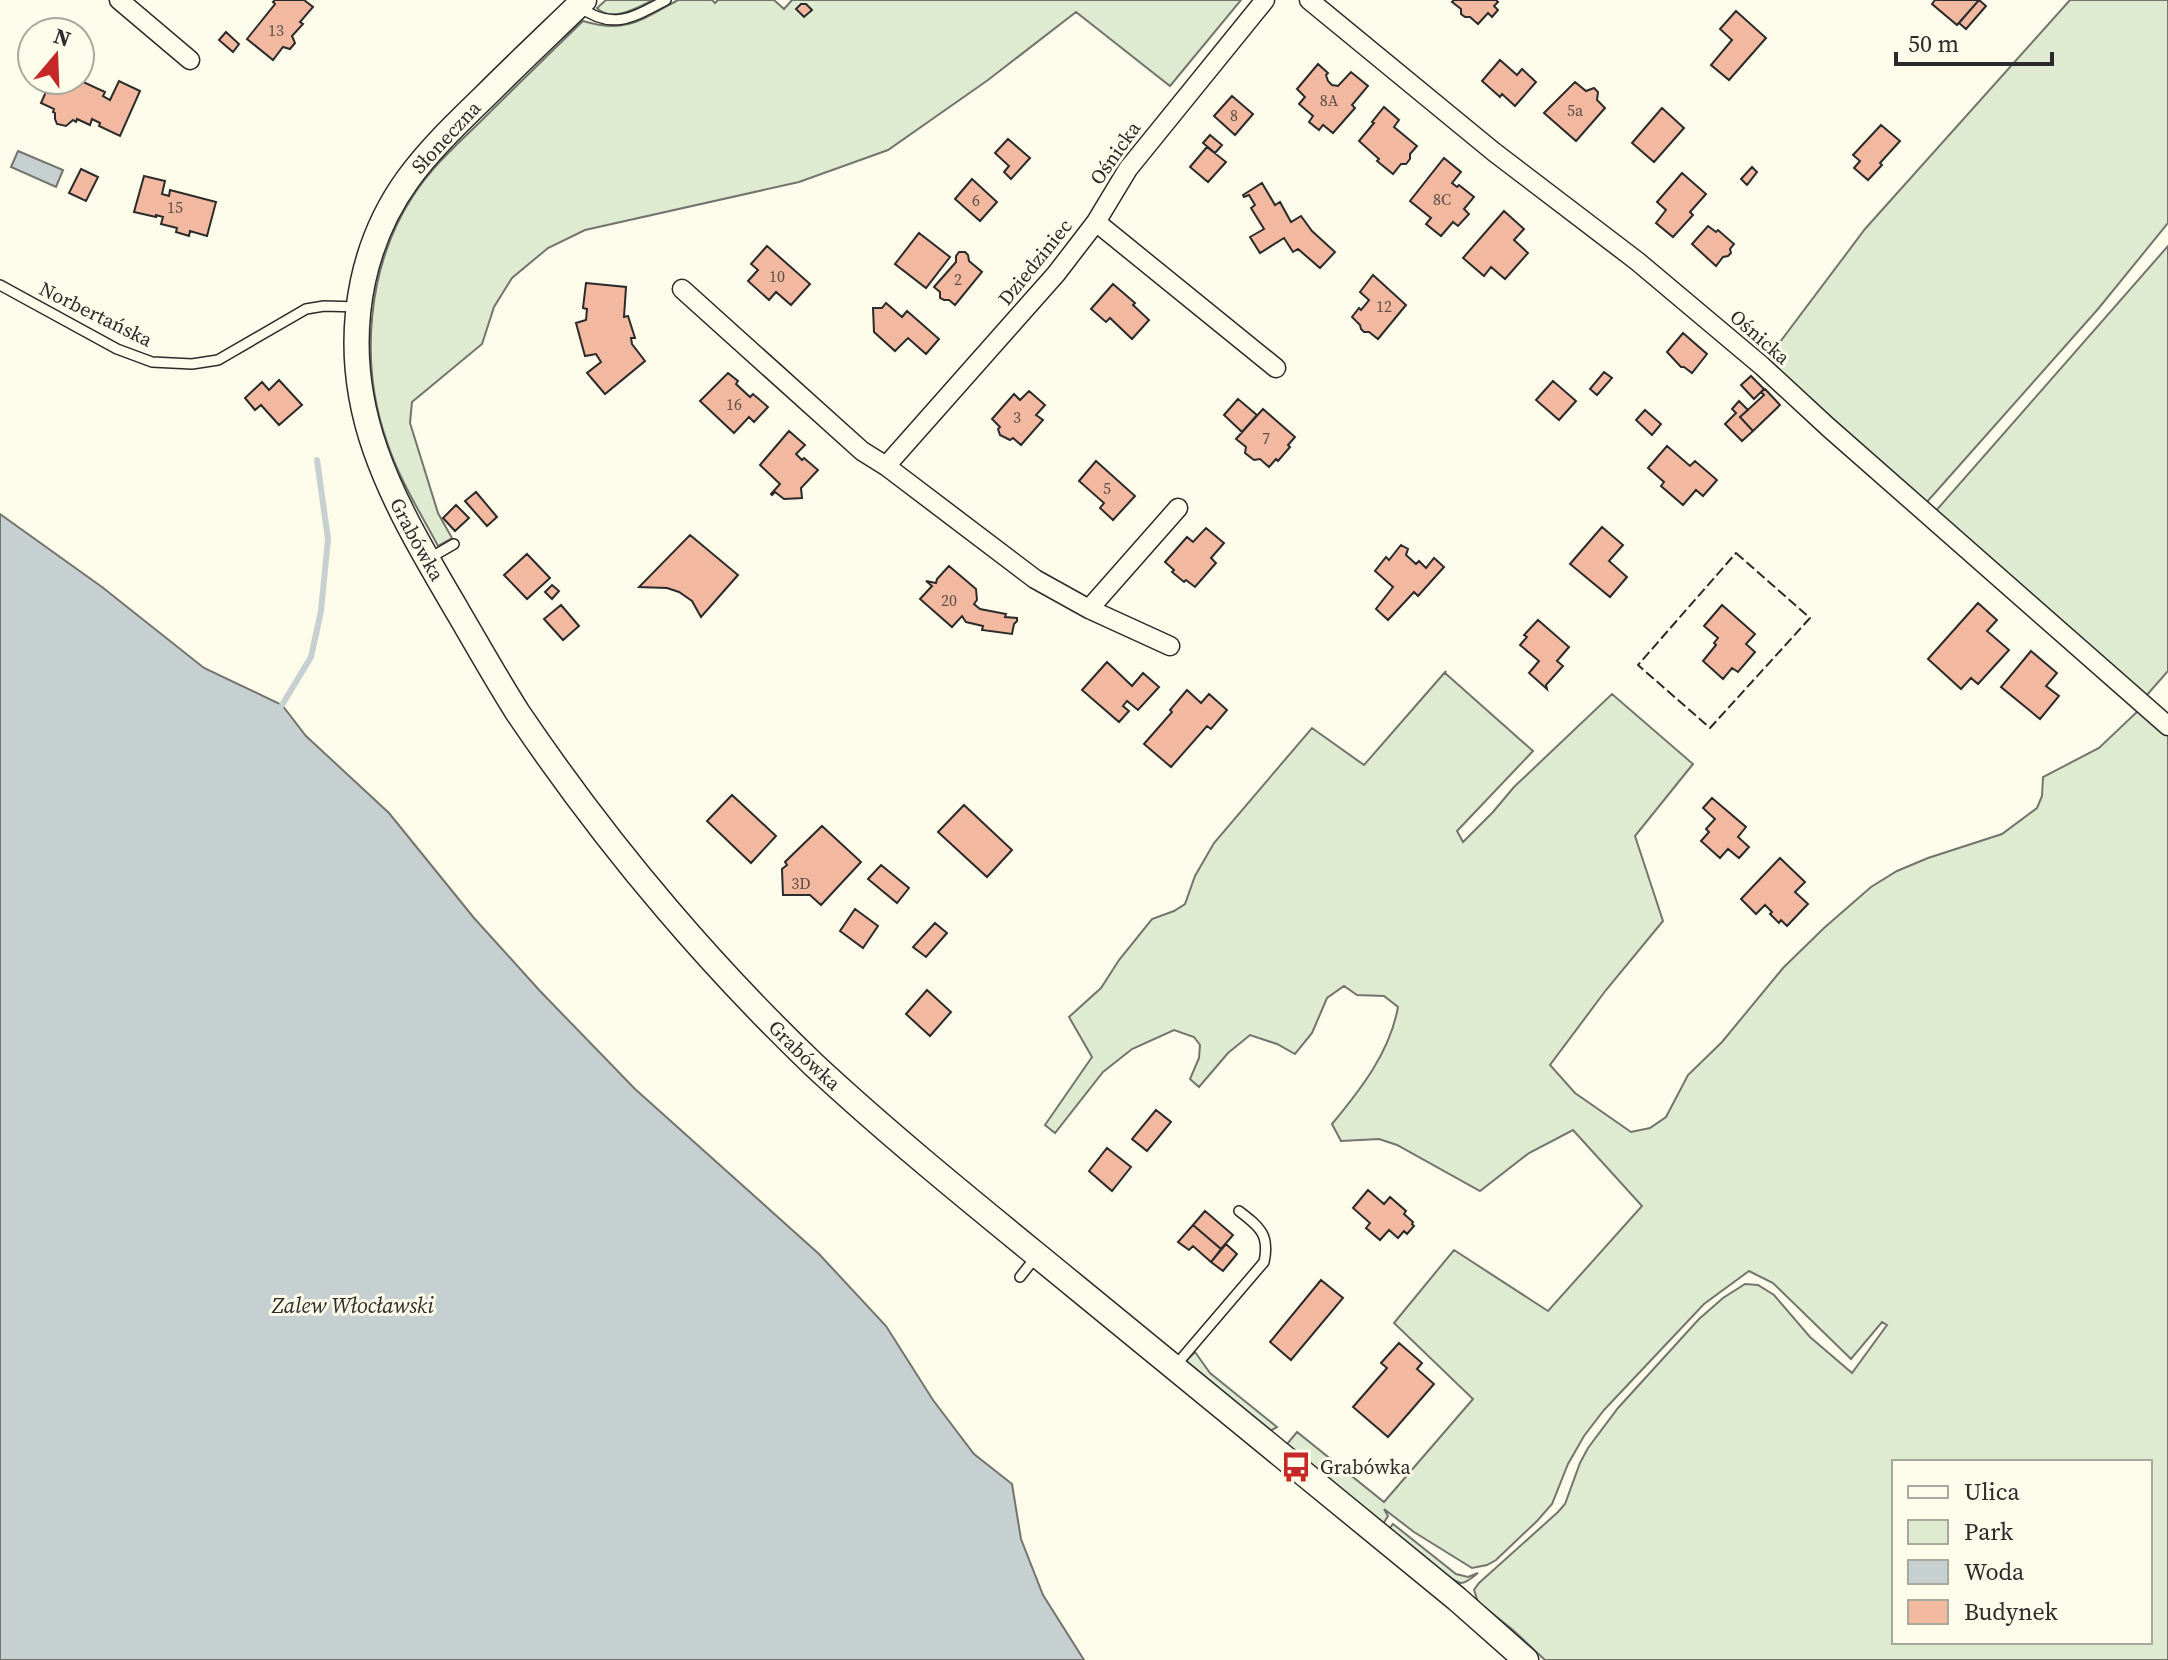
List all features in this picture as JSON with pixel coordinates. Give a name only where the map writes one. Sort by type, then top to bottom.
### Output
[{"type":"street","points":[[119,0],[190,60]]},
{"type":"street","name":"Ośnicka","points":[[1096,222],[1128,169],[1265,0]]},
{"type":"street","name":"Ośnicka","points":[[1309,0],[1762,366],[2168,726]]},
{"type":"street","name":"Słoneczna","points":[[359,307],[363,280],[376,237],[407,179],[437,142],[581,3]]},
{"type":"street","name":"Dziedziniec","points":[[886,466],[1056,274],[1096,222],[1276,368]]},
{"type":"street","points":[[682,289],[862,451],[1035,579],[1089,609],[1170,646]]},
{"type":"street","name":"Grabówka","points":[[359,307],[356,333],[358,383],[368,431],[389,485],[428,559],[517,711],[594,818],[667,910],[811,1062],[919,1157],[1457,1599],[1526,1660]]},
{"type":"street","points":[[1089,609],[1178,508]]},
{"type":"lane","points":[[581,3],[598,19],[615,20],[648,10],[666,0]]},
{"type":"lane","name":"Norbertańska","points":[[0,285],[117,349],[152,362],[192,364],[218,360],[306,309],[359,307]]},
{"type":"lane","points":[[428,559],[454,544]]},
{"type":"lane","points":[[1174,1367],[1264,1262],[1267,1248],[1264,1235],[1255,1223],[1239,1211]]},
{"type":"lane","points":[[1020,1277],[1037,1255]]},
{"type":"green space","points":[[606,0],[653,0],[624,13],[609,14],[597,8]]},
{"type":"green space","points":[[678,0],[712,0],[715,3],[718,0],[774,0],[784,9],[792,0],[1241,0],[1170,86],[1076,12],[988,80],[888,150],[799,182],[585,230],[548,248],[512,278],[494,307],[482,344],[412,402],[410,423],[438,513],[452,538],[438,546],[392,456],[378,412],[373,380],[372,316],[377,284],[398,223],[435,167],[583,21],[611,26],[633,23]]},
{"type":"green space","points":[[2070,0],[2168,0],[2168,223],[2098,309],[1926,503],[1820,412],[1774,366],[1771,354],[1865,229]]},
{"type":"green space","points":[[2168,246],[2168,671],[2146,696],[1934,513]]},
{"type":"green space","points":[[1446,671],[1533,751],[1457,831],[1463,842],[1514,787],[1612,694],[1693,764],[1635,836],[1663,921],[1550,1065],[1575,1093],[1631,1132],[1650,1128],[1666,1117],[1688,1075],[1722,1042],[1783,968],[1871,887],[1897,871],[1928,858],[2002,834],[2037,808],[2042,796],[2043,777],[2099,748],[2141,708],[2168,732],[2168,1660],[1545,1660],[1478,1602],[1474,1590],[1479,1583],[1565,1504],[1588,1448],[1618,1408],[1699,1319],[1723,1298],[1745,1284],[1758,1285],[1774,1295],[1810,1337],[1852,1373],[1887,1325],[1882,1322],[1851,1359],[1773,1283],[1749,1271],[1704,1304],[1604,1410],[1568,1464],[1552,1504],[1496,1560],[1487,1565],[1472,1568],[1384,1509],[1388,1516],[1383,1524],[1287,1444],[1297,1432],[1384,1502],[1473,1399],[1394,1323],[1454,1250],[1548,1311],[1642,1206],[1573,1130],[1529,1153],[1480,1191],[1397,1145],[1379,1139],[1341,1141],[1332,1124],[1381,1055],[1398,1007],[1384,996],[1357,995],[1344,986],[1327,998],[1312,1033],[1295,1054],[1250,1035],[1228,1053],[1199,1087],[1190,1079],[1199,1058],[1200,1045],[1194,1037],[1174,1030],[1132,1049],[1103,1072],[1055,1133],[1045,1125],[1092,1057],[1069,1017],[1101,988],[1152,919],[1185,904],[1195,876],[1214,843],[1312,728],[1364,765]]},
{"type":"green space","points":[[1195,1352],[1210,1373],[1277,1427],[1270,1431],[1186,1361]]},
{"type":"green space","points":[[1393,1524],[1456,1574],[1468,1577],[1478,1573],[1465,1582],[1455,1581],[1389,1529]]},
{"type":"water","points":[[18,151],[63,170],[56,187],[11,167]]},
{"type":"water","name":"Zalew Włocławski","points":[[0,514],[102,587],[204,668],[282,705],[306,736],[389,813],[474,918],[635,1089],[819,1254],[886,1326],[933,1400],[974,1454],[1012,1484],[1021,1539],[1043,1595],[1084,1660],[0,1660]]},
{"type":"building","points":[[275,0],[304,0],[313,7],[292,36],[295,43],[290,49],[283,47],[273,60],[247,39]]},
{"type":"building","points":[[1496,0],[1498,2],[1494,6],[1498,10],[1492,17],[1488,13],[1478,24],[1461,14],[1461,9],[1452,2]]},
{"type":"building","points":[[1935,0],[1979,0],[1957,25],[1932,4]]},
{"type":"building","points":[[1979,0],[1986,6],[1966,29],[1959,23]]},
{"type":"building","points":[[801,4],[812,10],[804,17],[796,9]]},
{"type":"building","points":[[1736,11],[1766,38],[1729,80],[1711,65],[1732,40],[1720,29]]},
{"type":"building","points":[[226,32],[239,44],[233,52],[219,40]]},
{"type":"building","points":[[1500,60],[1517,75],[1522,69],[1536,82],[1515,106],[1482,81]]},
{"type":"building","points":[[1318,64],[1328,73],[1328,81],[1332,85],[1338,86],[1351,72],[1368,86],[1352,105],[1355,108],[1333,133],[1323,125],[1319,130],[1309,122],[1313,116],[1299,104],[1305,97],[1297,89]]},
{"type":"building","points":[[119,81],[140,91],[120,136],[92,119],[90,125],[77,119],[66,126],[57,124],[54,109],[41,103],[44,96],[96,96],[96,88],[105,92],[103,96],[110,100]]},
{"type":"building","points":[[1575,82],[1586,91],[1594,88],[1598,92],[1597,100],[1605,108],[1576,141],[1544,113]]},
{"type":"building","points":[[1232,96],[1253,114],[1235,135],[1214,116]]},
{"type":"building","points":[[1384,107],[1399,120],[1394,127],[1417,146],[1406,164],[1401,164],[1393,174],[1359,141]]},
{"type":"building","points":[[1662,108],[1684,128],[1654,162],[1632,143]]},
{"type":"building","points":[[1881,125],[1900,141],[1868,180],[1854,168],[1860,161],[1853,155]]},
{"type":"building","points":[[1210,135],[1222,145],[1215,153],[1203,143]]},
{"type":"building","points":[[1008,139],[1030,158],[1011,179],[1004,172],[1009,166],[995,153]]},
{"type":"building","points":[[1207,147],[1226,162],[1208,182],[1190,167]]},
{"type":"building","points":[[1444,158],[1461,172],[1452,183],[1474,197],[1464,209],[1469,214],[1458,226],[1453,222],[1441,236],[1426,224],[1431,218],[1410,201]]},
{"type":"building","points":[[1752,167],[1757,172],[1747,185],[1741,179]]},
{"type":"building","points":[[81,169],[98,177],[86,201],[69,193]]},
{"type":"building","points":[[1682,173],[1706,194],[1690,212],[1693,215],[1673,237],[1656,223],[1666,210],[1657,202]]},
{"type":"building","points":[[144,176],[165,181],[162,194],[169,196],[170,190],[216,202],[207,236],[190,231],[189,236],[176,232],[177,228],[161,224],[163,217],[134,212]]},
{"type":"building","points":[[972,179],[997,202],[980,221],[955,199]]},
{"type":"building","points":[[1262,183],[1275,205],[1280,202],[1291,222],[1301,216],[1335,252],[1320,268],[1298,249],[1293,252],[1284,238],[1260,253],[1250,237],[1264,229],[1251,208],[1255,205],[1249,195],[1243,195]]},
{"type":"building","points":[[1504,211],[1524,229],[1514,240],[1528,253],[1505,279],[1491,267],[1484,276],[1463,258]]},
{"type":"building","points":[[1708,226],[1716,232],[1718,230],[1734,244],[1731,253],[1716,266],[1692,244]]},
{"type":"building","points":[[919,233],[950,257],[926,288],[895,264]]},
{"type":"building","points":[[767,246],[810,284],[791,305],[776,292],[769,300],[748,281],[758,270],[751,264]]},
{"type":"building","points":[[959,252],[965,252],[969,261],[982,272],[955,305],[940,298],[940,292],[934,287],[956,262]]},
{"type":"building","points":[[1373,275],[1406,305],[1378,339],[1364,332],[1352,317],[1369,300],[1360,292]]},
{"type":"building","points":[[586,283],[626,287],[624,317],[628,316],[635,338],[631,338],[632,344],[645,361],[605,394],[587,373],[601,362],[596,354],[585,356],[576,323],[586,320],[587,309],[583,308]]},
{"type":"building","points":[[1113,284],[1149,320],[1132,339],[1110,318],[1106,322],[1091,309]]},
{"type":"building","points":[[886,303],[902,317],[907,311],[939,339],[926,354],[908,338],[895,351],[874,332],[873,308],[882,308]]},
{"type":"building","points":[[1683,333],[1707,354],[1692,373],[1681,367],[1667,352]]},
{"type":"building","points":[[1604,372],[1612,378],[1597,395],[1590,389]]},
{"type":"building","points":[[728,373],[750,397],[753,394],[768,407],[754,422],[749,417],[734,433],[700,401]]},
{"type":"building","points":[[1751,376],[1764,389],[1754,399],[1741,385]]},
{"type":"building","points":[[279,380],[302,405],[279,425],[261,405],[255,410],[245,398],[262,382],[269,390]]},
{"type":"building","points":[[1553,381],[1576,401],[1559,420],[1536,400]]},
{"type":"building","points":[[1765,389],[1780,405],[1753,431],[1740,417],[1764,395],[1761,392]]},
{"type":"building","points":[[1029,391],[1045,405],[1036,415],[1043,420],[1021,445],[1013,438],[1010,440],[1000,435],[1000,427],[992,419],[1014,394],[1020,400]]},
{"type":"building","points":[[1238,399],[1257,415],[1242,432],[1224,415]]},
{"type":"building","points":[[1739,401],[1748,410],[1740,417],[1753,431],[1742,441],[1725,424],[1736,413],[1732,409]]},
{"type":"building","points":[[1263,409],[1295,437],[1278,461],[1276,459],[1269,467],[1245,453],[1246,447],[1236,439]]},
{"type":"building","points":[[1645,410],[1661,424],[1652,435],[1636,420]]},
{"type":"building","points":[[789,431],[805,445],[796,454],[818,470],[801,488],[802,498],[784,499],[775,492],[772,495],[780,484],[760,465]]},
{"type":"building","points":[[1667,446],[1690,466],[1695,461],[1717,480],[1703,496],[1696,490],[1683,505],[1661,486],[1664,482],[1648,468]]},
{"type":"building","points":[[1096,461],[1135,496],[1113,520],[1100,508],[1104,503],[1079,481]]},
{"type":"building","points":[[476,492],[497,517],[487,526],[465,501]]},
{"type":"building","points":[[456,505],[469,518],[455,531],[443,518]]},
{"type":"building","points":[[1602,527],[1623,545],[1609,561],[1627,577],[1610,597],[1570,564]]},
{"type":"building","points":[[1206,528],[1224,543],[1211,558],[1216,563],[1195,587],[1172,572],[1174,570],[1165,562],[1187,537],[1193,542]]},
{"type":"building","points":[[690,535],[738,575],[701,617],[692,601],[679,592],[667,588],[639,587]]},
{"type":"building","points":[[1401,545],[1408,549],[1406,555],[1416,564],[1419,561],[1426,568],[1434,558],[1444,567],[1418,596],[1414,592],[1388,620],[1376,609],[1393,587],[1375,571]]},
{"type":"building","points":[[527,554],[550,578],[527,599],[504,575]]},
{"type":"building","points":[[949,566],[976,589],[977,600],[974,604],[980,609],[1017,618],[1012,634],[982,630],[983,626],[966,622],[962,616],[952,627],[920,599],[932,586],[926,581],[936,583]]},
{"type":"building","points":[[552,585],[559,591],[552,599],[545,592]]},
{"type":"building","points":[[1978,603],[1997,620],[1987,631],[2009,650],[1978,684],[1971,678],[1961,689],[1928,659]]},
{"type":"building","points":[[561,605],[579,626],[563,640],[544,619]]},
{"type":"building","points":[[1722,605],[1755,634],[1746,644],[1755,652],[1738,672],[1732,668],[1723,679],[1703,661],[1718,638],[1704,626]]},
{"type":"building","points":[[1538,620],[1569,647],[1557,661],[1563,666],[1546,685],[1547,689],[1529,673],[1539,661],[1520,645],[1527,637],[1524,635]]},
{"type":"building","points":[[2031,651],[2057,673],[2046,686],[2059,696],[2040,719],[2001,687]]},
{"type":"building","points":[[1107,662],[1132,686],[1143,673],[1159,687],[1138,710],[1127,701],[1123,706],[1129,711],[1119,722],[1082,690]]},
{"type":"building","points":[[1187,690],[1201,703],[1209,694],[1227,710],[1211,729],[1207,726],[1171,767],[1144,744]]},
{"type":"building","points":[[732,795],[776,836],[751,863],[707,821]]},
{"type":"building","points":[[1712,798],[1746,827],[1738,837],[1749,847],[1739,858],[1728,849],[1720,858],[1701,841],[1715,819],[1703,808]]},
{"type":"building","points":[[964,805],[1012,850],[987,877],[938,832]]},
{"type":"building","points":[[822,826],[861,862],[821,905],[810,895],[783,895],[782,869],[787,865],[785,862]]},
{"type":"building","points":[[1780,858],[1805,882],[1795,892],[1808,904],[1787,926],[1781,920],[1779,923],[1765,905],[1756,914],[1741,899]]},
{"type":"building","points":[[881,865],[909,888],[897,903],[868,879]]},
{"type":"building","points":[[855,909],[878,926],[863,948],[840,931]]},
{"type":"building","points":[[935,923],[947,933],[926,957],[913,947]]},
{"type":"building","points":[[927,990],[951,1012],[930,1036],[906,1014]]},
{"type":"building","points":[[1156,1110],[1171,1122],[1147,1151],[1132,1139]]},
{"type":"building","points":[[1107,1148],[1131,1167],[1112,1191],[1089,1171]]},
{"type":"building","points":[[1368,1190],[1384,1204],[1390,1197],[1406,1211],[1404,1214],[1414,1226],[1407,1234],[1404,1231],[1398,1238],[1389,1230],[1380,1240],[1366,1228],[1370,1223],[1353,1208]]},
{"type":"building","points":[[1205,1211],[1233,1235],[1221,1249],[1193,1225]]},
{"type":"building","points":[[1193,1225],[1221,1249],[1211,1262],[1193,1246],[1189,1250],[1178,1242]]},
{"type":"building","points":[[1226,1244],[1237,1254],[1223,1271],[1211,1262]]},
{"type":"building","points":[[1321,1280],[1343,1298],[1291,1360],[1270,1342]]},
{"type":"building","points":[[1399,1343],[1422,1363],[1417,1369],[1434,1384],[1388,1437],[1353,1407],[1387,1368],[1381,1363]]},
{"type":"waterway","points":[[282,705],[311,657],[321,611],[328,539],[317,460]]},
{"type":"fence","points":[[1736,553],[1810,618],[1710,728],[1638,665],[1736,553]]},
{"type":"place","name":"Grabówka","points":[[1296,1467]]}]
